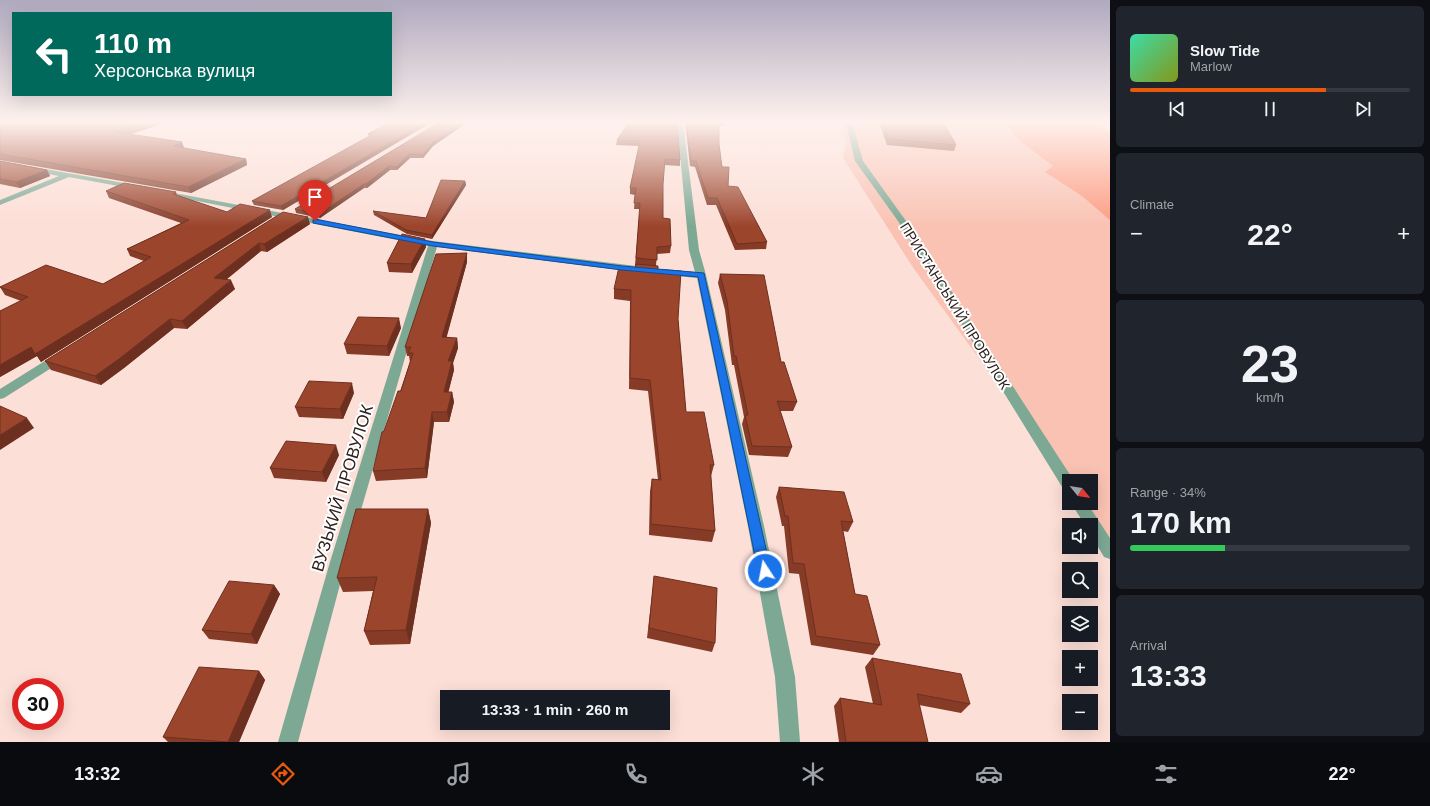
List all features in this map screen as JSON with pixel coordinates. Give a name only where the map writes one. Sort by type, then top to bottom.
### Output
[{"type":"street","points":[[684,157],[694,250],[701,275],[758,534],[785,677],[790,742]]},
{"type":"street","name":"ПРИСТАНСЬКИЙ ПРОВУЛОК","points":[[858,157],[859,161],[902,220],[1062,475]]},
{"type":"street","points":[[0,163],[148,189],[433,244],[701,275]]},
{"type":"street","points":[[0,203],[68,175]]},
{"type":"street","points":[[271,224],[298,207]]},
{"type":"street","name":"ВУЗЬКИЙ ПРОВУЛОК","points":[[288,742],[338,562],[433,244]]},
{"type":"street","points":[[0,395],[66,353]]},
{"type":"street","points":[[1083,510],[1110,552]]},
{"type":"shaded area","points":[[843,157],[1100,157],[1110,164],[1110,538],[1098,521],[1098,518],[1096,518],[1090,510],[1098,510],[1098,474],[1063,474],[914,269]]},
{"type":"shaded area","points":[[1041,157],[1110,157],[1110,220],[1082,196],[1045,172],[1053,166]]},
{"type":"building","points":[[15,157],[233,157],[246,159],[188,187]]},
{"type":"building","points":[[332,157],[366,157],[281,206],[252,201]]},
{"type":"building","points":[[382,157],[407,157],[397,167],[389,166],[366,184],[319,214],[295,209]]},
{"type":"building","points":[[637,157],[680,157],[680,160],[665,159],[663,218],[670,219],[671,246],[657,247],[657,260],[636,258],[640,203],[634,203],[636,188],[630,188]]},
{"type":"building","points":[[690,157],[721,157],[722,167],[729,167],[728,186],[738,187],[767,242],[737,244],[717,198],[708,198],[696,161],[691,161]]},
{"type":"building","points":[[0,161],[47,170],[16,182],[0,179]]},
{"type":"building","points":[[441,180],[465,181],[432,235],[406,230],[373,211],[426,218]]},
{"type":"building","points":[[124,183],[176,192],[173,194],[227,212],[240,204],[270,210],[35,354],[31,347],[0,365],[0,311],[28,297],[0,287],[46,265],[103,284],[151,257],[127,249],[189,220],[106,191]]},
{"type":"building","points":[[283,212],[308,217],[264,244],[259,243],[214,278],[231,280],[182,321],[170,319],[95,376],[45,361]]},
{"type":"building","points":[[402,234],[425,239],[411,264],[387,263]]},
{"type":"building","points":[[467,253],[442,337],[457,338],[448,361],[452,361],[444,392],[452,392],[447,412],[432,412],[425,468],[373,471],[382,432],[384,431],[398,391],[401,391],[413,353],[408,353],[411,347],[405,347],[436,254]]},
{"type":"building","points":[[636,264],[658,266],[658,270],[681,271],[678,319],[686,412],[704,412],[714,465],[710,465],[715,531],[651,524],[652,479],[661,480],[650,380],[630,378],[631,290],[614,289],[619,267],[635,269]]},
{"type":"building","points":[[720,274],[764,275],[781,362],[784,362],[797,402],[777,401],[792,447],[752,446],[745,415],[748,415],[736,356],[734,356],[727,301]]},
{"type":"building","points":[[358,317],[399,318],[387,346],[344,344]]},
{"type":"building","points":[[309,381],[352,383],[340,409],[295,407]]},
{"type":"building","points":[[0,406],[27,418],[0,435]]},
{"type":"building","points":[[286,441],[336,445],[322,472],[270,468]]},
{"type":"building","points":[[779,487],[844,492],[853,522],[841,521],[855,594],[867,596],[880,645],[816,636],[804,564],[793,563],[788,516],[785,516]]},
{"type":"building","points":[[356,509],[428,509],[406,630],[364,631],[377,577],[337,578]]},
{"type":"building","points":[[654,576],[717,588],[715,643],[649,628]]},
{"type":"building","points":[[229,581],[274,585],[251,634],[202,630]]},
{"type":"building","points":[[872,658],[961,674],[970,704],[917,694],[928,742],[846,742],[840,698],[882,705]]},
{"type":"building","points":[[199,667],[259,671],[228,742],[163,737]]},
{"type":"route","points":[[315,221],[433,244],[622,268],[701,275],[765,571]]}]
